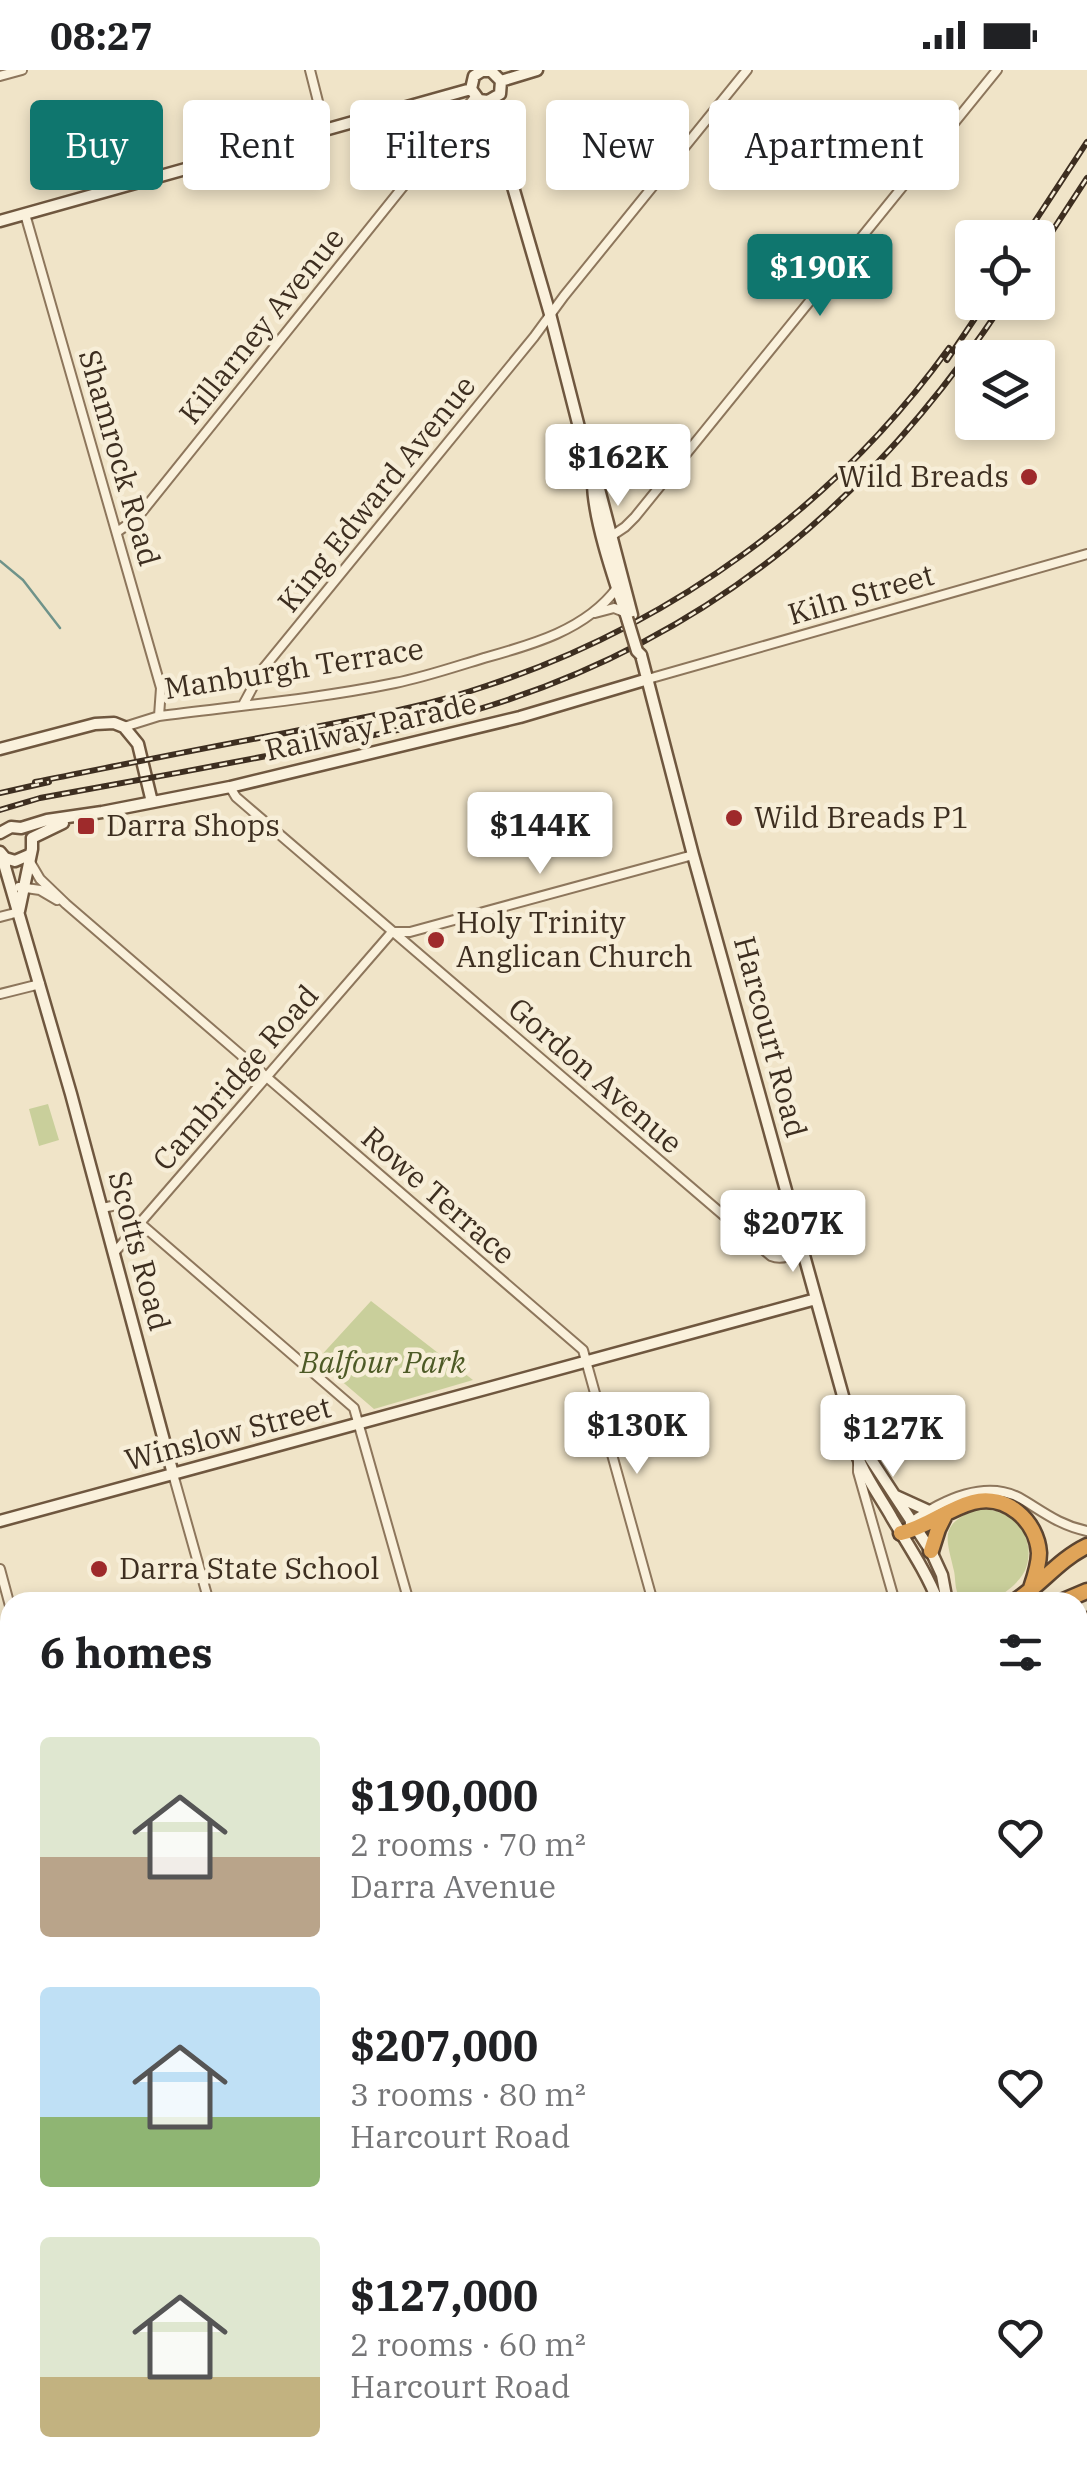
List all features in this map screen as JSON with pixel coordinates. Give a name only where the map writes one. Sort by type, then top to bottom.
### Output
[{"type":"highway","points":[[910,1528],[983,1500],[1018,1511],[1032,1530],[1039,1553],[1030,1591]]},
{"type":"highway","points":[[931,1551],[946,1515]]},
{"type":"highway","points":[[1030,1591],[1061,1561],[1087,1546]]},
{"type":"street","points":[[0,76],[22,70]]},
{"type":"street","points":[[310,70],[318,100]]},
{"type":"street","points":[[473,93],[474,76],[482,70],[491,71],[501,81],[500,94],[490,100]]},
{"type":"street","points":[[501,81],[537,70]]},
{"type":"street","name":"King Edward Avenue","points":[[243,705],[262,670],[748,70]]},
{"type":"street","points":[[608,538],[635,517],[997,70]]},
{"type":"street","points":[[330,128],[473,93],[486,100]]},
{"type":"street","name":"Killarney Avenue","points":[[117,532],[137,518],[473,93]]},
{"type":"street","points":[[0,221],[183,169]]},
{"type":"street","points":[[514,190],[628,615]]},
{"type":"street","name":"Shamrock Road","points":[[26,214],[161,688],[159,716]]},
{"type":"street","points":[[608,538],[617,588],[628,615]]},
{"type":"street","name":"Kiln Street","points":[[648,679],[1087,554]]},
{"type":"street","name":"Manburgh Terrace","points":[[0,749],[95,724],[124,727],[159,716],[425,676],[560,632],[590,614],[617,588]]},
{"type":"street","name":"Manburgh Terrace","points":[[590,614],[614,608],[628,615]]},
{"type":"street","name":"Harcourt Road","points":[[628,615],[853,1432],[895,1496],[934,1592]]},
{"type":"street","name":"Railway Parade","points":[[1,834],[11,827],[230,787],[520,717],[648,679]]},
{"type":"street","points":[[124,727],[138,744],[152,802]]},
{"type":"street","name":"Gordon Avenue","points":[[230,787],[236,797],[771,1256],[787,1257],[800,1245]]},
{"type":"street","name":"Railway Parade","points":[[32,838],[57,825],[102,812]]},
{"type":"street","points":[[21,828],[32,838]]},
{"type":"street","name":"Scotts Road","points":[[19,912],[32,838]]},
{"type":"street","points":[[392,932],[410,932],[693,854]]},
{"type":"street","points":[[2,855],[10,860],[29,856]]},
{"type":"street","name":"Scotts Road","points":[[2,855],[205,1592]]},
{"type":"street","name":"Rowe Terrace","points":[[29,856],[40,879],[66,904],[583,1350],[650,1592]]},
{"type":"street","name":"Rowe Terrace","points":[[10,886],[40,890],[66,904]]},
{"type":"street","points":[[0,917],[19,912]]},
{"type":"street","name":"Cambridge Road","points":[[114,1253],[392,932]]},
{"type":"street","points":[[0,994],[40,984]]},
{"type":"street","points":[[102,1208],[117,1206],[141,1224],[354,1408],[406,1592]]},
{"type":"street","name":"Winslow Street","points":[[0,1521],[816,1299]]},
{"type":"street","name":"Harcourt Road","points":[[853,1432],[858,1458],[931,1551],[945,1592]]},
{"type":"street","name":"Harcourt Road","points":[[858,1458],[858,1472],[892,1592]]},
{"type":"street","points":[[910,1528],[929,1511],[966,1493],[996,1490],[1022,1499],[1058,1522],[1087,1531]]},
{"type":"street","points":[[895,1496],[929,1511]]},
{"type":"green space","points":[[48,1104],[59,1140],[39,1146],[29,1109]]},
{"type":"green space","name":"Balfour Park","points":[[371,1301],[473,1380],[374,1409],[317,1360]]},
{"type":"green space","points":[[976,1509],[996,1511],[1014,1521],[1024,1535],[1029,1551],[1026,1568],[1004,1592],[958,1592],[948,1533],[964,1515]]},
{"type":"waterway","points":[[0,561],[23,580],[60,628]]},
{"type":"railway","points":[[1036,220],[1087,142]]},
{"type":"railway","points":[[1055,227],[1087,178]]},
{"type":"railway","points":[[947,360],[974,320]]},
{"type":"railway","points":[[0,810],[40,798],[443,719],[573,675],[648,639],[718,597],[784,550],[845,496],[901,437],[991,320]]},
{"type":"railway","points":[[35,782],[435,701],[555,660],[621,630],[684,594],[801,508],[855,459],[949,348]]},
{"type":"railway","points":[[0,793],[49,782]]},
{"type":"place","name":"Wild Breads","points":[[1029,477]]},
{"type":"place","name":"Wild Breads P1","points":[[734,818]]},
{"type":"place","name":"Darra Shops","points":[[86,826]]},
{"type":"place","name":"Holy Trinity Anglican Church","points":[[436,940]]},
{"type":"place","name":"Darra State School","points":[[99,1569]]}]
